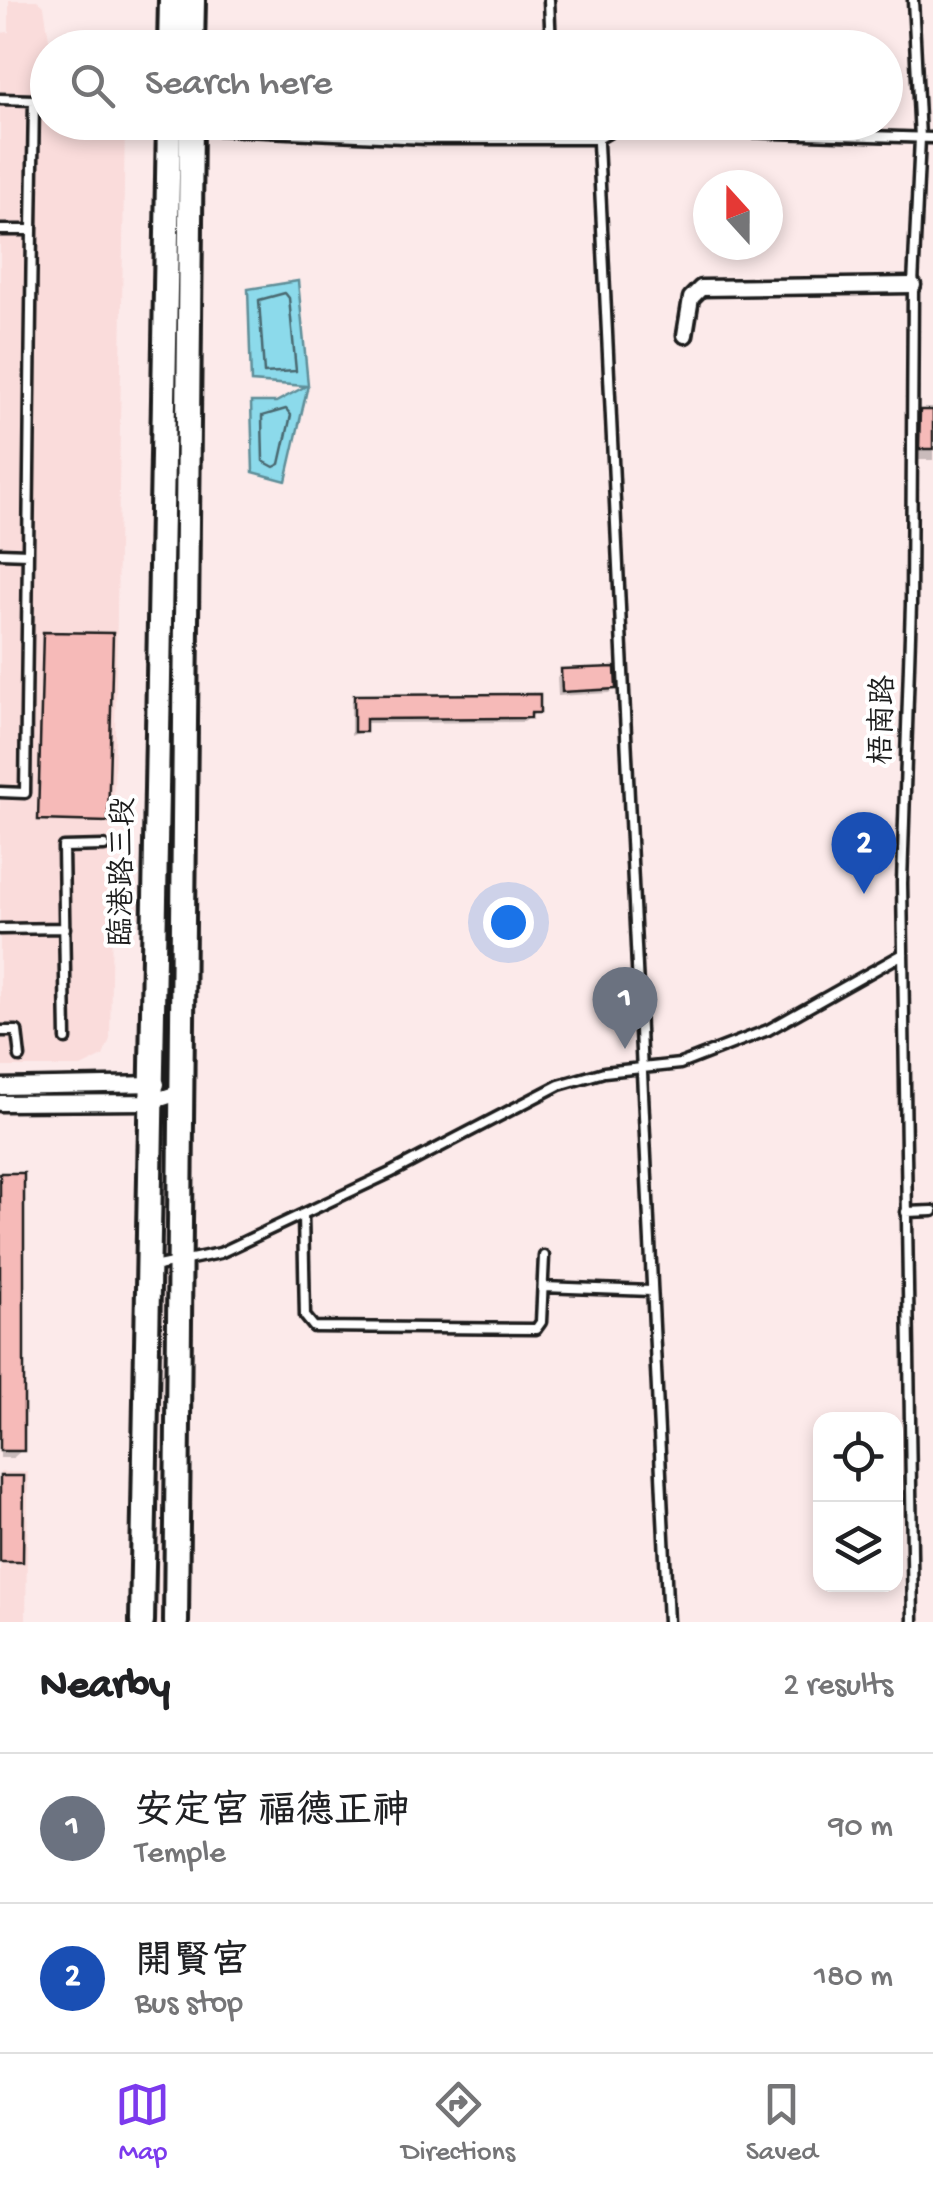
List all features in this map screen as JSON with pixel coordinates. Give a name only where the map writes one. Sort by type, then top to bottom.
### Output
[{"type":"main road","points":[[170,30],[171,0]]},
{"type":"main road","points":[[192,30],[193,0]]},
{"type":"main road","name":"臨港路三段","points":[[142,1622],[151,1092],[183,140]]},
{"type":"main road","name":"臨港路三段","points":[[176,1622],[182,1092],[184,140]]},
{"type":"street","points":[[685,335],[690,298],[700,288],[913,286]]},
{"type":"street","points":[[0,1087],[182,1092]]},
{"type":"street","points":[[0,1103],[151,1092]]},
{"type":"lane","points":[[550,0],[551,30]]},
{"type":"lane","name":"梧南路","points":[[913,0],[920,138],[913,286],[903,954],[913,1622]]},
{"type":"lane","points":[[0,99],[30,100]]},
{"type":"lane","points":[[903,137],[933,138]]},
{"type":"lane","points":[[0,792],[24,792],[33,140]]},
{"type":"lane","points":[[598,140],[668,1622]]},
{"type":"lane","points":[[0,230],[32,230]]},
{"type":"lane","points":[[0,553],[28,554]]},
{"type":"lane","points":[[66,1038],[64,847],[104,846]]},
{"type":"lane","points":[[0,929],[65,928]]},
{"type":"lane","points":[[148,1267],[180,1264],[220,1253],[558,1085],[604,1072],[680,1064],[768,1030],[903,954]]},
{"type":"lane","points":[[0,1031],[17,1032],[20,1056]]},
{"type":"lane","points":[[906,1212],[933,1211]]},
{"type":"lane","points":[[303,1214],[305,1316],[314,1327],[528,1331],[541,1322],[544,1256]]},
{"type":"lane","points":[[543,1287],[651,1291]]},
{"type":"shaded area","points":[[9,0],[37,0],[44,6],[48,30],[30,30],[30,140],[125,140],[110,1039],[103,1056],[81,1067],[0,1067],[0,33],[9,32]]},
{"type":"shaded area","points":[[0,1472],[28,1472],[26,1622],[0,1622]]},
{"type":"water","points":[[298,281],[308,385],[286,481],[253,472],[251,402],[276,402],[306,386],[251,382],[248,289]]},
{"type":"building","points":[[920,410],[933,410],[933,449],[919,449]]},
{"type":"building","points":[[43,632],[113,633],[108,822],[38,820]]},
{"type":"building","points":[[615,667],[616,689],[562,692],[561,669]]},
{"type":"building","points":[[540,694],[540,713],[531,713],[531,718],[366,719],[366,732],[354,732],[354,695]]},
{"type":"building","points":[[0,1173],[24,1173],[24,1451],[0,1451]]},
{"type":"building","points":[[0,1476],[24,1476],[23,1562],[0,1562]]},
{"type":"place","name":"開賢宮","points":[[864,894]]},
{"type":"place","name":"安定宮 福德正神","points":[[625,1049]]}]
